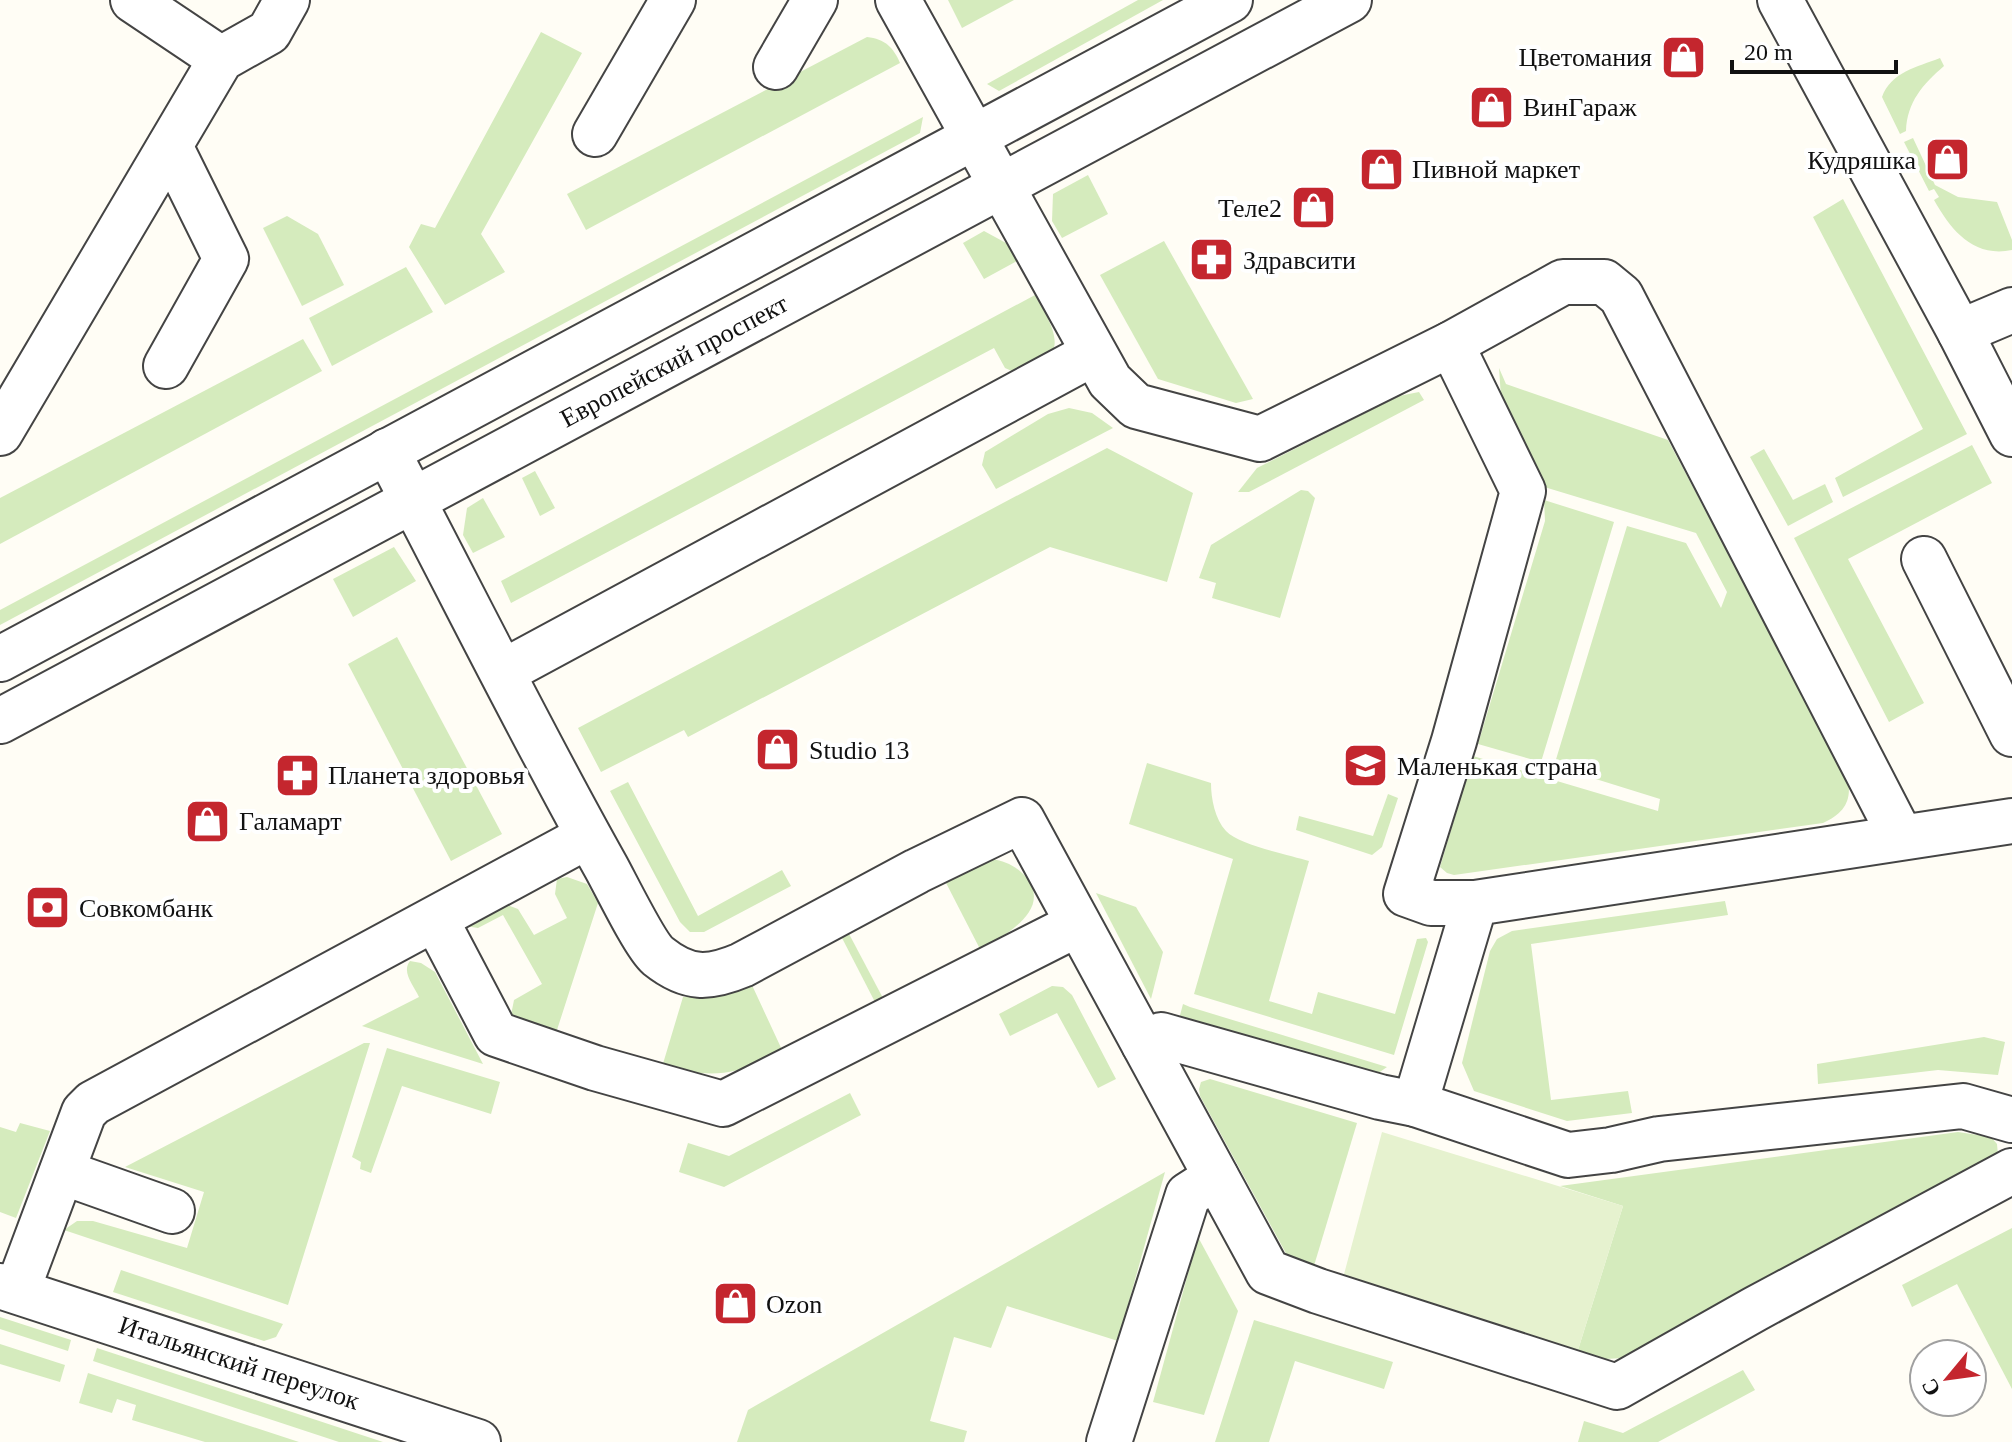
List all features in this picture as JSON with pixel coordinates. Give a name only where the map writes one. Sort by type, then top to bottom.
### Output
[{"type":"street","points":[[133,0],[221,59]]},
{"type":"street","points":[[0,433],[221,59],[269,32],[287,0]]},
{"type":"street","points":[[595,134],[673,0]]},
{"type":"street","points":[[776,67],[815,0]]},
{"type":"street","points":[[898,0],[972,137],[1003,185],[1092,354],[1110,381],[1136,406],[1260,439],[1451,344],[1563,282],[1604,282],[1621,296],[1901,837]]},
{"type":"street","points":[[0,659],[1230,0]]},
{"type":"street","name":"Европейский проспект","points":[[0,721],[1349,0]]},
{"type":"street","points":[[1788,2],[2012,434]]},
{"type":"street","points":[[166,366],[226,259],[170,146]]},
{"type":"street","points":[[1960,332],[2012,310]]},
{"type":"street","points":[[1451,344],[1523,491],[1454,741],[1406,894],[1431,903],[1475,903],[2012,821]]},
{"type":"street","points":[[503,672],[1092,354]]},
{"type":"street","points":[[387,451],[588,836],[655,954],[676,968],[697,976],[716,976],[1022,820],[1268,1272],[1617,1387],[2012,1171]]},
{"type":"street","points":[[1924,559],[2012,734]]},
{"type":"street","points":[[8,1288],[62,1172],[84,1112],[93,1103],[588,836]]},
{"type":"street","points":[[1415,1104],[1475,903]]},
{"type":"street","points":[[436,920],[496,1034],[595,1068],[723,1104],[1078,924]]},
{"type":"street","points":[[1144,1044],[1161,1035],[1380,1097],[1415,1104],[1568,1155],[1611,1150],[1659,1139],[1963,1106],[2012,1120]]},
{"type":"street","points":[[62,1172],[172,1211]]},
{"type":"street","points":[[1109,1442],[1188,1195],[1216,1177]]},
{"type":"street","name":"Итальянский переулок","points":[[8,1288],[478,1442]]},
{"type":"green space","points":[[948,0],[1014,0],[962,28]]},
{"type":"green space","points":[[1138,0],[1163,0],[999,91],[987,84]]},
{"type":"green space","points":[[541,32],[582,53],[481,234],[505,272],[445,305],[409,247],[421,224],[435,228]]},
{"type":"green space","points":[[867,37],[888,45],[900,63],[586,230],[567,194]]},
{"type":"green space","points":[[1940,58],[1944,66],[1918,94],[1909,111],[1906,131],[1900,134],[1882,97],[1886,89],[1898,76]]},
{"type":"green space","points":[[923,117],[920,133],[0,625],[0,610]]},
{"type":"green space","points":[[1913,138],[1935,185],[1958,197],[1997,202],[2012,240],[2012,250],[1986,250],[1975,246],[1948,222],[1934,200],[1939,197],[1934,189],[1929,191],[1904,142]]},
{"type":"green space","points":[[1088,175],[1108,214],[1062,238],[1052,221],[1053,194]]},
{"type":"green space","points":[[1843,199],[1967,434],[1843,497],[1835,478],[1923,429],[1813,217]]},
{"type":"green space","points":[[287,216],[318,234],[344,285],[302,306],[263,228]]},
{"type":"green space","points":[[984,231],[1006,243],[1017,261],[984,279],[963,243]]},
{"type":"green space","points":[[1164,241],[1253,399],[1236,403],[1158,379],[1100,275]]},
{"type":"green space","points":[[406,267],[433,312],[332,366],[309,318]]},
{"type":"green space","points":[[1035,295],[1051,326],[1055,342],[1049,356],[1021,375],[1005,368],[994,348],[511,603],[501,581]]},
{"type":"green space","points":[[303,339],[322,371],[0,544],[0,498]]},
{"type":"green space","points":[[1499,368],[1506,384],[1668,440],[1848,780],[1847,801],[1836,816],[1823,823],[1454,875],[1440,867],[1473,756],[1658,811],[1660,799],[1554,766],[1627,526],[1686,543],[1721,608],[1727,592],[1696,533],[1541,486],[1501,397]]},
{"type":"green space","points":[[1419,392],[1424,400],[1249,492],[1238,492],[1257,468],[1399,396]]},
{"type":"green space","points":[[1069,408],[1092,413],[1113,428],[996,489],[982,465],[985,452],[1048,414]]},
{"type":"green space","points":[[1972,445],[1992,483],[1848,559],[1924,703],[1889,722],[1794,538]]},
{"type":"green space","points":[[1107,448],[1193,493],[1167,582],[1050,547],[688,737],[684,730],[601,772],[578,728]]},
{"type":"green space","points":[[1764,449],[1793,500],[1825,484],[1833,502],[1788,526],[1750,457]]},
{"type":"green space","points":[[535,471],[555,508],[540,516],[522,478]]},
{"type":"green space","points":[[1301,490],[1308,491],[1315,498],[1280,618],[1212,598],[1216,583],[1199,578],[1211,545]]},
{"type":"green space","points":[[483,498],[505,537],[473,553],[463,535],[467,508]]},
{"type":"green space","points":[[1544,500],[1614,522],[1541,762],[1478,744],[1545,521]]},
{"type":"green space","points":[[394,547],[416,581],[353,617],[333,579]]},
{"type":"green space","points":[[397,637],[502,834],[451,861],[348,664]]},
{"type":"green space","points":[[1147,763],[1211,783],[1216,815],[1232,836],[1309,861],[1269,1001],[1312,1014],[1318,992],[1395,1014],[1417,939],[1426,938],[1428,942],[1394,1055],[1194,994],[1233,859],[1129,824]]},
{"type":"green space","points":[[628,782],[698,916],[782,870],[791,886],[704,932],[690,932],[680,922],[610,791]]},
{"type":"green space","points":[[1388,794],[1398,798],[1382,847],[1372,855],[1296,830],[1299,816],[1373,836]]},
{"type":"green space","points":[[992,859],[1010,864],[1022,872],[1032,888],[1034,900],[1023,920],[980,949],[944,879]]},
{"type":"green space","points":[[567,877],[587,884],[598,903],[556,1033],[510,1020],[514,1000],[542,984],[503,915],[478,928],[465,926],[505,904],[518,909],[534,935],[567,918],[555,894],[557,879]]},
{"type":"green space","points":[[1096,893],[1136,907],[1163,952],[1151,999]]},
{"type":"green space","points":[[1725,901],[1728,915],[1531,944],[1551,1100],[1628,1091],[1632,1113],[1567,1121],[1474,1091],[1462,1063],[1490,951],[1497,939],[1512,931]]},
{"type":"green space","points":[[848,932],[884,1000],[876,1004],[841,936]]},
{"type":"green space","points":[[410,961],[421,963],[435,972],[483,1064],[362,1026],[419,997],[407,970]]},
{"type":"green space","points":[[751,983],[783,1052],[724,1073],[698,1073],[662,1067],[683,997],[715,997]]},
{"type":"green space","points":[[1052,986],[1063,987],[1072,995],[1116,1079],[1098,1088],[1057,1013],[1010,1036],[999,1014]]},
{"type":"green space","points":[[1183,1004],[1387,1067],[1377,1074],[1179,1019]]},
{"type":"green space","points":[[1984,1037],[2005,1042],[1998,1075],[1938,1070],[1818,1084],[1817,1064]]},
{"type":"green space","points":[[364,1043],[370,1043],[288,1305],[64,1230],[77,1221],[93,1221],[187,1248],[204,1192],[125,1167]]},
{"type":"green space","points":[[387,1048],[500,1082],[491,1114],[402,1086],[371,1173],[360,1169],[361,1162],[352,1157]]},
{"type":"green space","points":[[1210,1079],[1357,1123],[1313,1269],[1288,1257],[1200,1096],[1201,1082]]},
{"type":"green space","points":[[850,1093],[861,1115],[724,1187],[679,1172],[688,1143],[729,1156]]},
{"type":"green space","points":[[20,1123],[50,1131],[16,1218],[0,1212],[0,1127],[16,1132]]},
{"type":"green space","points":[[1382,1132],[1623,1206],[1578,1350],[1343,1278]]},
{"type":"green space","points":[[1958,1132],[1991,1137],[1997,1144],[1998,1155],[1784,1274],[1624,1358],[1605,1359],[1578,1350],[1623,1206],[1560,1186]]},
{"type":"green space","points":[[1165,1172],[1118,1341],[1007,1306],[991,1348],[954,1337],[930,1421],[967,1431],[964,1442],[737,1442],[748,1410]]},
{"type":"green space","points":[[2012,1228],[2012,1389],[1988,1338],[1957,1284],[1912,1307],[1902,1285]]},
{"type":"green space","points":[[1198,1237],[1238,1311],[1204,1415],[1153,1402]]},
{"type":"green space","points":[[121,1270],[283,1324],[276,1337],[264,1341],[113,1292]]},
{"type":"green space","points":[[0,1317],[71,1340],[68,1351],[0,1329]]},
{"type":"green space","points":[[1254,1320],[1393,1362],[1384,1389],[1295,1361],[1269,1442],[1215,1442]]},
{"type":"green space","points":[[0,1344],[65,1365],[60,1382],[0,1364]]},
{"type":"green space","points":[[97,1348],[383,1442],[339,1442],[93,1361]]},
{"type":"green space","points":[[1743,1370],[1755,1390],[1658,1442],[1578,1442],[1584,1421],[1623,1433]]},
{"type":"green space","points":[[88,1373],[299,1442],[205,1442],[132,1420],[136,1405],[117,1399],[112,1413],[79,1403]]},
{"type":"place","name":"Цветомания","points":[[1683,57]]},
{"type":"place","name":"ВинГараж","points":[[1492,107]]},
{"type":"place","name":"Кудряшка","points":[[1947,160]]},
{"type":"place","name":"Пивной маркет","points":[[1381,169]]},
{"type":"place","name":"Теле2","points":[[1313,208]]},
{"type":"place","name":"Здравсити","points":[[1212,260]]},
{"type":"place","name":"Studio 13","points":[[778,750]]},
{"type":"place","name":"Маленькая страна","points":[[1366,766]]},
{"type":"place","name":"Планета здоровья","points":[[297,775]]},
{"type":"place","name":"Галамарт","points":[[208,821]]},
{"type":"place","name":"Совкомбанк","points":[[48,908]]},
{"type":"place","name":"Ozon","points":[[735,1304]]}]
